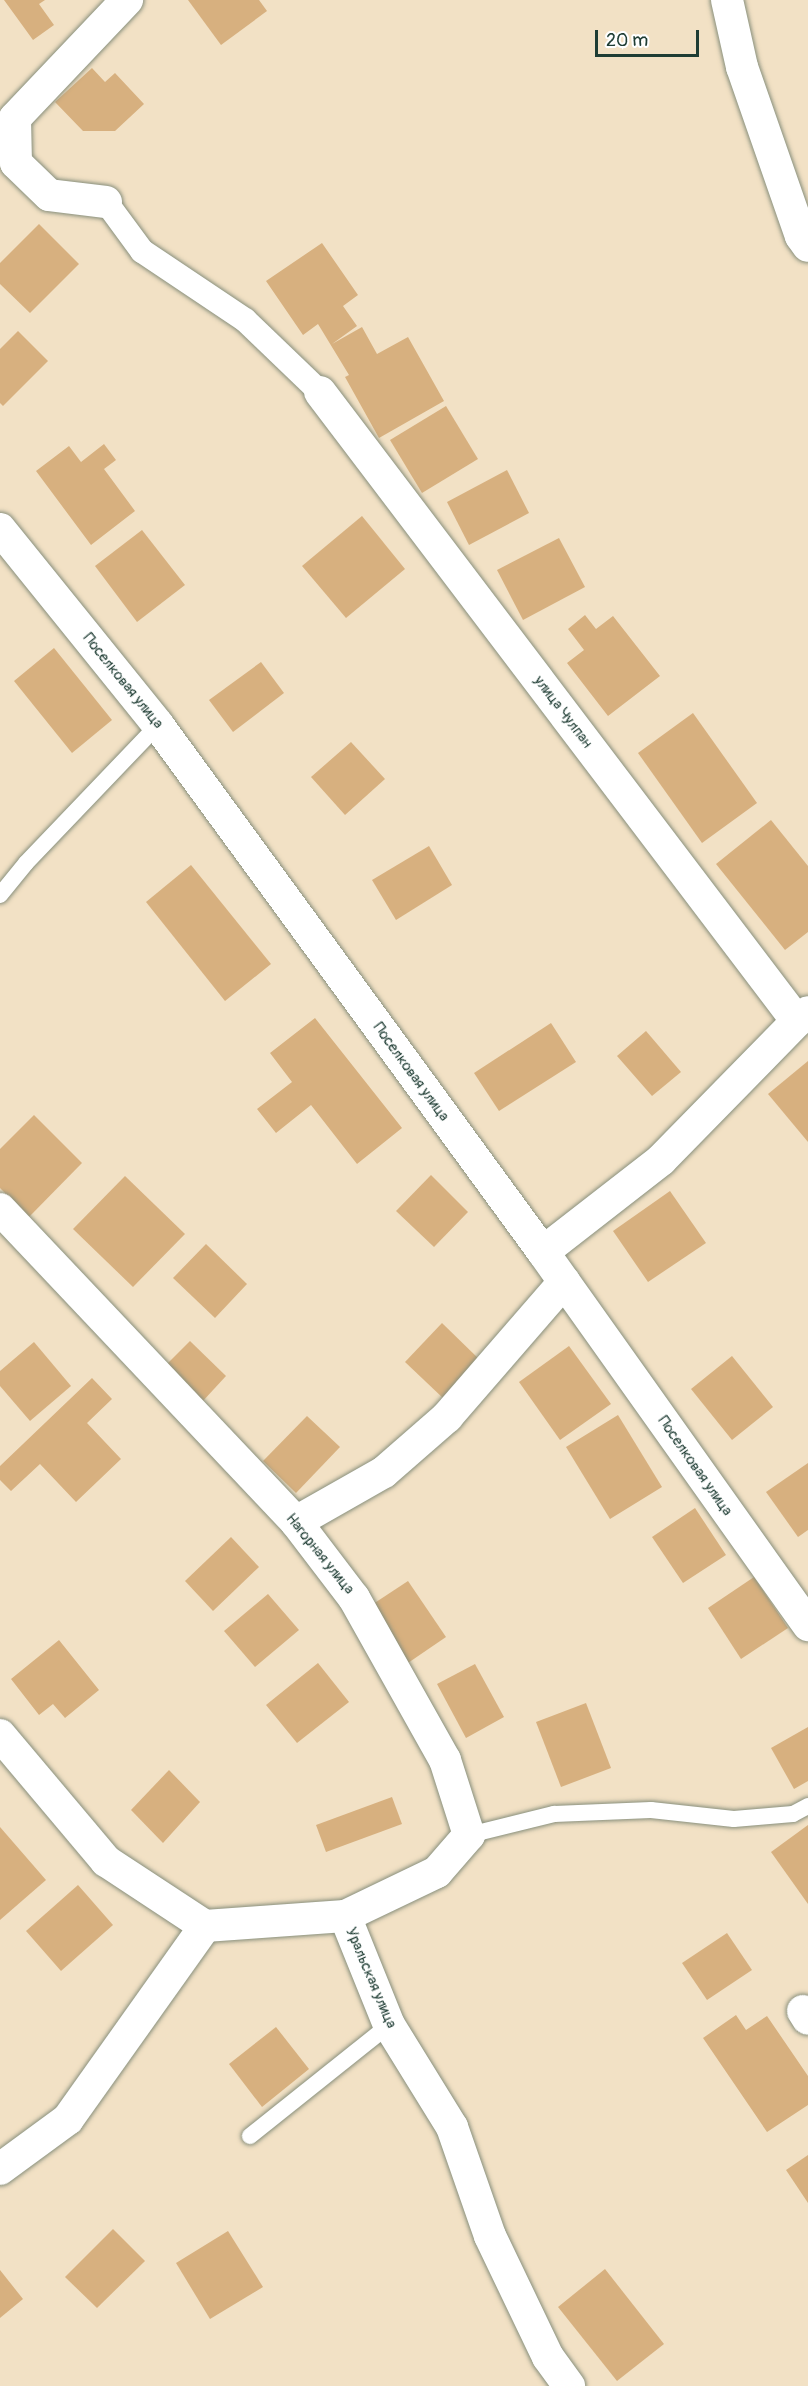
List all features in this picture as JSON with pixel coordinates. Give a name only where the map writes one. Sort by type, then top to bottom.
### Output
[{"type":"street","points":[[127,0],[7,122],[16,163],[49,195],[106,202],[142,251],[245,320],[320,392]]},
{"type":"street","points":[[727,0],[742,67],[801,236],[808,246]]},
{"type":"street","name":"улица Чулпан","points":[[320,392],[802,1016]]},
{"type":"street","name":"Поселковая улица","points":[[0,529],[158,724],[543,1252],[808,1625]]},
{"type":"street","points":[[543,1252],[661,1160],[802,1016]]},
{"type":"street","name":"Нагорная улица","points":[[0,1209],[296,1522],[354,1598],[445,1760],[469,1834]]},
{"type":"street","points":[[296,1522],[384,1472],[447,1417],[564,1282]]},
{"type":"street","points":[[0,1735],[106,1861],[205,1926],[68,2119],[0,2169]]},
{"type":"street","points":[[345,1916],[437,1872],[469,1834]]},
{"type":"street","name":"Уральская улица","points":[[205,1926],[345,1916],[389,2025],[452,2127],[490,2236],[548,2356],[569,2386]]},
{"type":"lane","points":[[0,896],[26,862],[158,724]]},
{"type":"lane","points":[[469,1834],[554,1814],[651,1810],[734,1819],[793,1814],[808,1806]]},
{"type":"lane","points":[[250,2136],[389,2025]]},
{"type":"building","points":[[4,0],[45,0],[39,4],[54,25],[33,40]]},
{"type":"building","points":[[188,0],[259,0],[267,11],[221,45]]},
{"type":"building","points":[[92,68],[105,82],[115,73],[144,104],[115,131],[83,131],[55,102]]},
{"type":"building","points":[[39,224],[79,264],[30,313],[0,284],[0,263]]},
{"type":"building","points":[[322,243],[358,295],[343,306],[357,326],[332,344],[362,327],[377,354],[408,337],[444,401],[379,438],[345,377],[349,375],[318,324],[303,335],[266,281]]},
{"type":"building","points":[[18,331],[48,361],[3,406],[0,403],[0,349]]},
{"type":"building","points":[[446,406],[478,459],[422,493],[390,440]]},
{"type":"building","points":[[104,444],[116,460],[104,469],[135,511],[91,545],[36,471],[69,446],[81,462]]},
{"type":"building","points":[[507,470],[529,513],[469,545],[447,502]]},
{"type":"building","points":[[362,516],[405,569],[346,618],[302,566]]},
{"type":"building","points":[[142,530],[185,585],[137,622],[95,566]]},
{"type":"building","points":[[559,538],[585,587],[523,620],[497,570]]},
{"type":"building","points":[[585,615],[596,629],[613,616],[660,676],[608,716],[567,663],[584,650],[568,629]]},
{"type":"building","points":[[54,648],[112,720],[72,753],[14,681]]},
{"type":"building","points":[[261,662],[284,693],[233,732],[209,700]]},
{"type":"building","points":[[693,713],[757,803],[702,843],[638,753]]},
{"type":"building","points":[[351,742],[385,779],[345,815],[311,777]]},
{"type":"building","points":[[771,820],[808,866],[808,932],[785,950],[716,864]]},
{"type":"building","points":[[429,846],[452,885],[396,920],[372,880]]},
{"type":"building","points":[[191,865],[271,964],[225,1001],[146,902]]},
{"type":"building","points":[[315,1018],[402,1128],[357,1164],[311,1105],[276,1133],[257,1109],[292,1082],[270,1053]]},
{"type":"building","points":[[551,1023],[576,1062],[499,1111],[474,1073]]},
{"type":"building","points":[[646,1031],[681,1072],[652,1096],[617,1056]]},
{"type":"building","points":[[808,1061],[808,1142],[768,1094]]},
{"type":"building","points":[[34,1115],[82,1163],[29,1217],[0,1188],[0,1149]]},
{"type":"building","points":[[431,1175],[468,1212],[434,1247],[396,1211]]},
{"type":"building","points":[[125,1176],[185,1234],[133,1287],[73,1229]]},
{"type":"building","points":[[670,1191],[706,1243],[648,1282],[613,1231]]},
{"type":"building","points":[[206,1244],[247,1284],[215,1318],[173,1278]]},
{"type":"building","points":[[442,1323],[481,1361],[444,1399],[405,1362]]},
{"type":"building","points":[[190,1341],[226,1376],[202,1402],[165,1366]]},
{"type":"building","points":[[34,1342],[71,1386],[30,1421],[0,1386],[0,1371]]},
{"type":"building","points":[[569,1346],[611,1404],[560,1440],[519,1382]]},
{"type":"building","points":[[732,1356],[773,1407],[732,1440],[691,1389]]},
{"type":"building","points":[[92,1378],[112,1399],[87,1423],[121,1459],[76,1502],[40,1464],[11,1491],[0,1480],[0,1466]]},
{"type":"building","points":[[618,1415],[662,1487],[610,1519],[566,1447]]},
{"type":"building","points":[[307,1416],[340,1447],[296,1493],[263,1461]]},
{"type":"building","points":[[808,1463],[808,1530],[798,1537],[766,1492]]},
{"type":"building","points":[[695,1508],[726,1555],[683,1583],[652,1537]]},
{"type":"building","points":[[231,1537],[259,1567],[213,1611],[185,1581]]},
{"type":"building","points":[[754,1577],[788,1628],[741,1659],[708,1608]]},
{"type":"building","points":[[408,1581],[446,1637],[405,1665],[367,1608]]},
{"type":"building","points":[[268,1594],[299,1630],[255,1667],[224,1631]]},
{"type":"building","points":[[59,1640],[99,1690],[65,1718],[53,1704],[39,1715],[11,1679]]},
{"type":"building","points":[[318,1663],[349,1702],[297,1743],[266,1705]]},
{"type":"building","points":[[475,1664],[504,1717],[466,1738],[437,1684]]},
{"type":"building","points":[[586,1703],[611,1768],[561,1787],[536,1722]]},
{"type":"building","points":[[808,1727],[808,1781],[794,1789],[771,1748]]},
{"type":"building","points":[[169,1770],[200,1802],[163,1843],[131,1810]]},
{"type":"building","points":[[392,1797],[402,1824],[326,1852],[316,1825]]},
{"type":"building","points":[[808,1825],[808,1904],[771,1852]]},
{"type":"building","points":[[0,1827],[46,1880],[0,1920]]},
{"type":"building","points":[[78,1885],[113,1925],[61,1971],[26,1931]]},
{"type":"building","points":[[727,1933],[752,1970],[707,2000],[682,1963]]},
{"type":"building","points":[[736,2015],[746,2030],[767,2016],[808,2076],[808,2105],[767,2132],[703,2038]]},
{"type":"building","points":[[276,2027],[309,2069],[262,2107],[229,2064]]},
{"type":"building","points":[[808,2155],[808,2203],[786,2170]]},
{"type":"building","points":[[113,2229],[145,2261],[97,2308],[65,2277]]},
{"type":"building","points":[[228,2231],[263,2287],[210,2319],[176,2263]]},
{"type":"building","points":[[605,2269],[664,2344],[617,2381],[558,2307]]},
{"type":"building","points":[[0,2270],[23,2299],[0,2318]]}]
